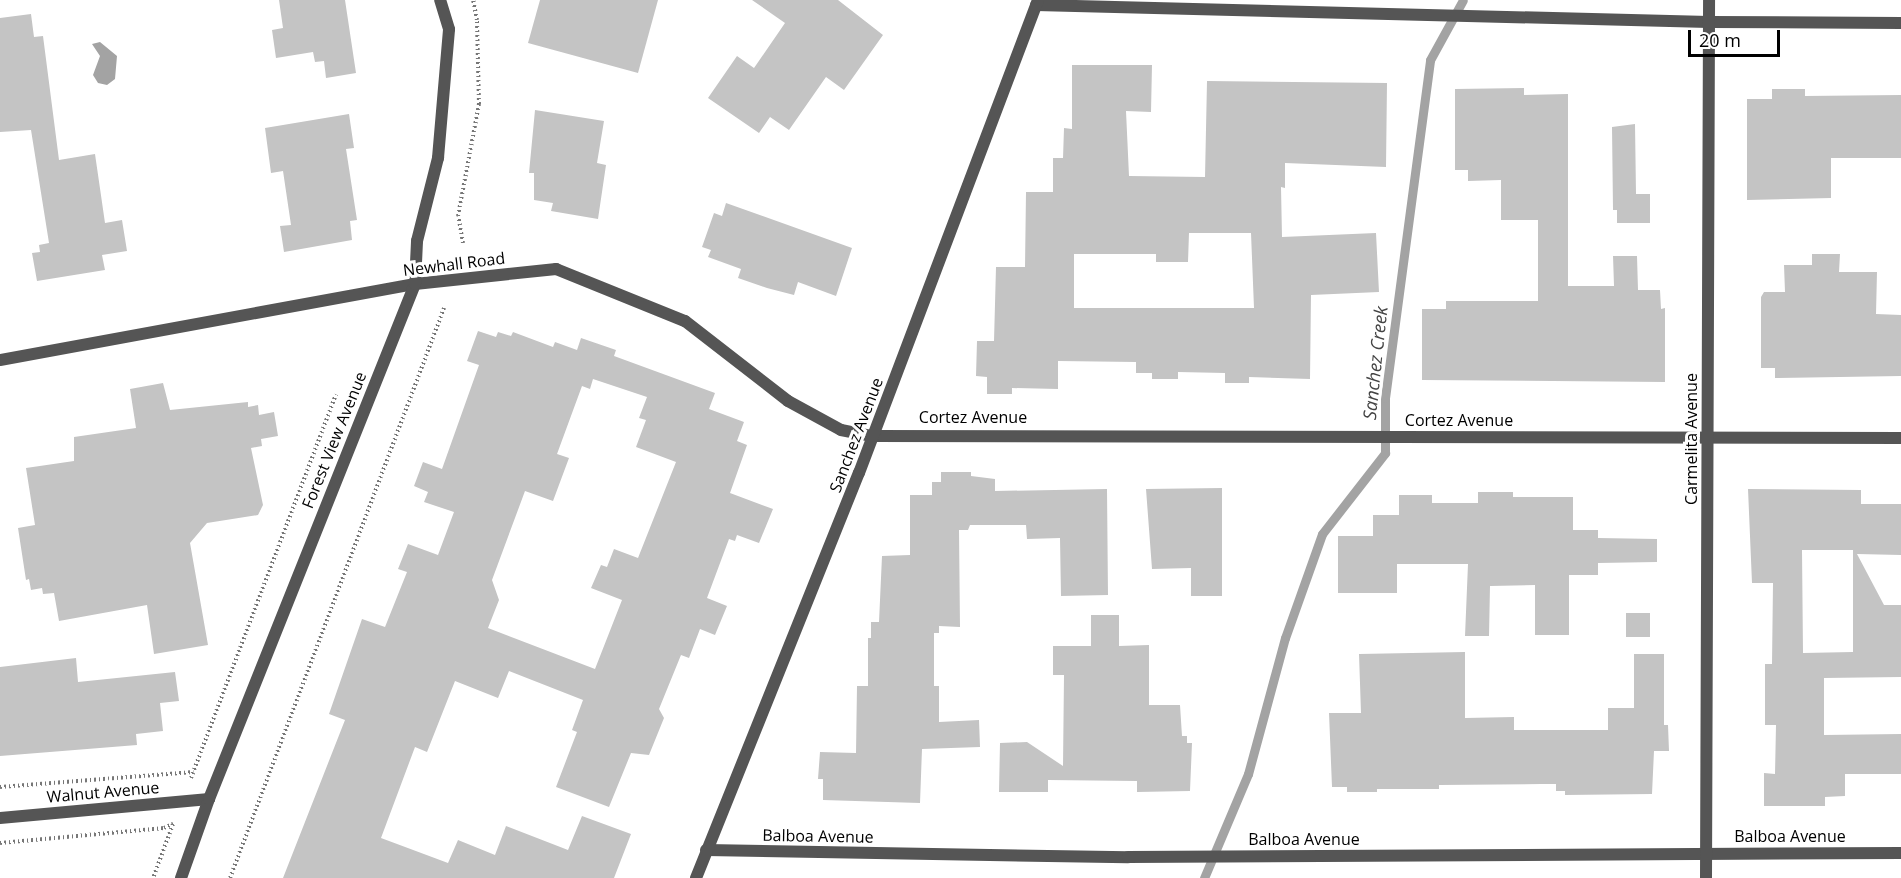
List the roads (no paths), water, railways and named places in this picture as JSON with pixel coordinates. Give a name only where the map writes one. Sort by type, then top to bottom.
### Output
[{"type":"street","name":"Forest View Avenue","points":[[181,878],[209,799],[415,284],[417,241],[438,158],[449,29],[440,0]]},
{"type":"street","name":"Carmelita Avenue","points":[[1706,878],[1709,0]]},
{"type":"street","points":[[1037,3],[1709,22],[1901,22]]},
{"type":"street","name":"Sanchez Avenue","points":[[696,878],[873,436],[1037,3]]},
{"type":"street","name":"Newhall Road","points":[[0,360],[415,284],[556,269],[684,321],[788,401],[841,430],[873,436]]},
{"type":"street","name":"Cortez Avenue","points":[[873,436],[1901,438]]},
{"type":"street","name":"Walnut Avenue","points":[[0,818],[209,799]]},
{"type":"street","name":"Balboa Avenue","points":[[706,850],[1186,857],[1901,853]]},
{"type":"waterway","name":"Sanchez Creek","points":[[1204,878],[1248,774],[1285,638],[1322,534],[1385,453],[1385,398],[1430,60],[1463,0]]}]
